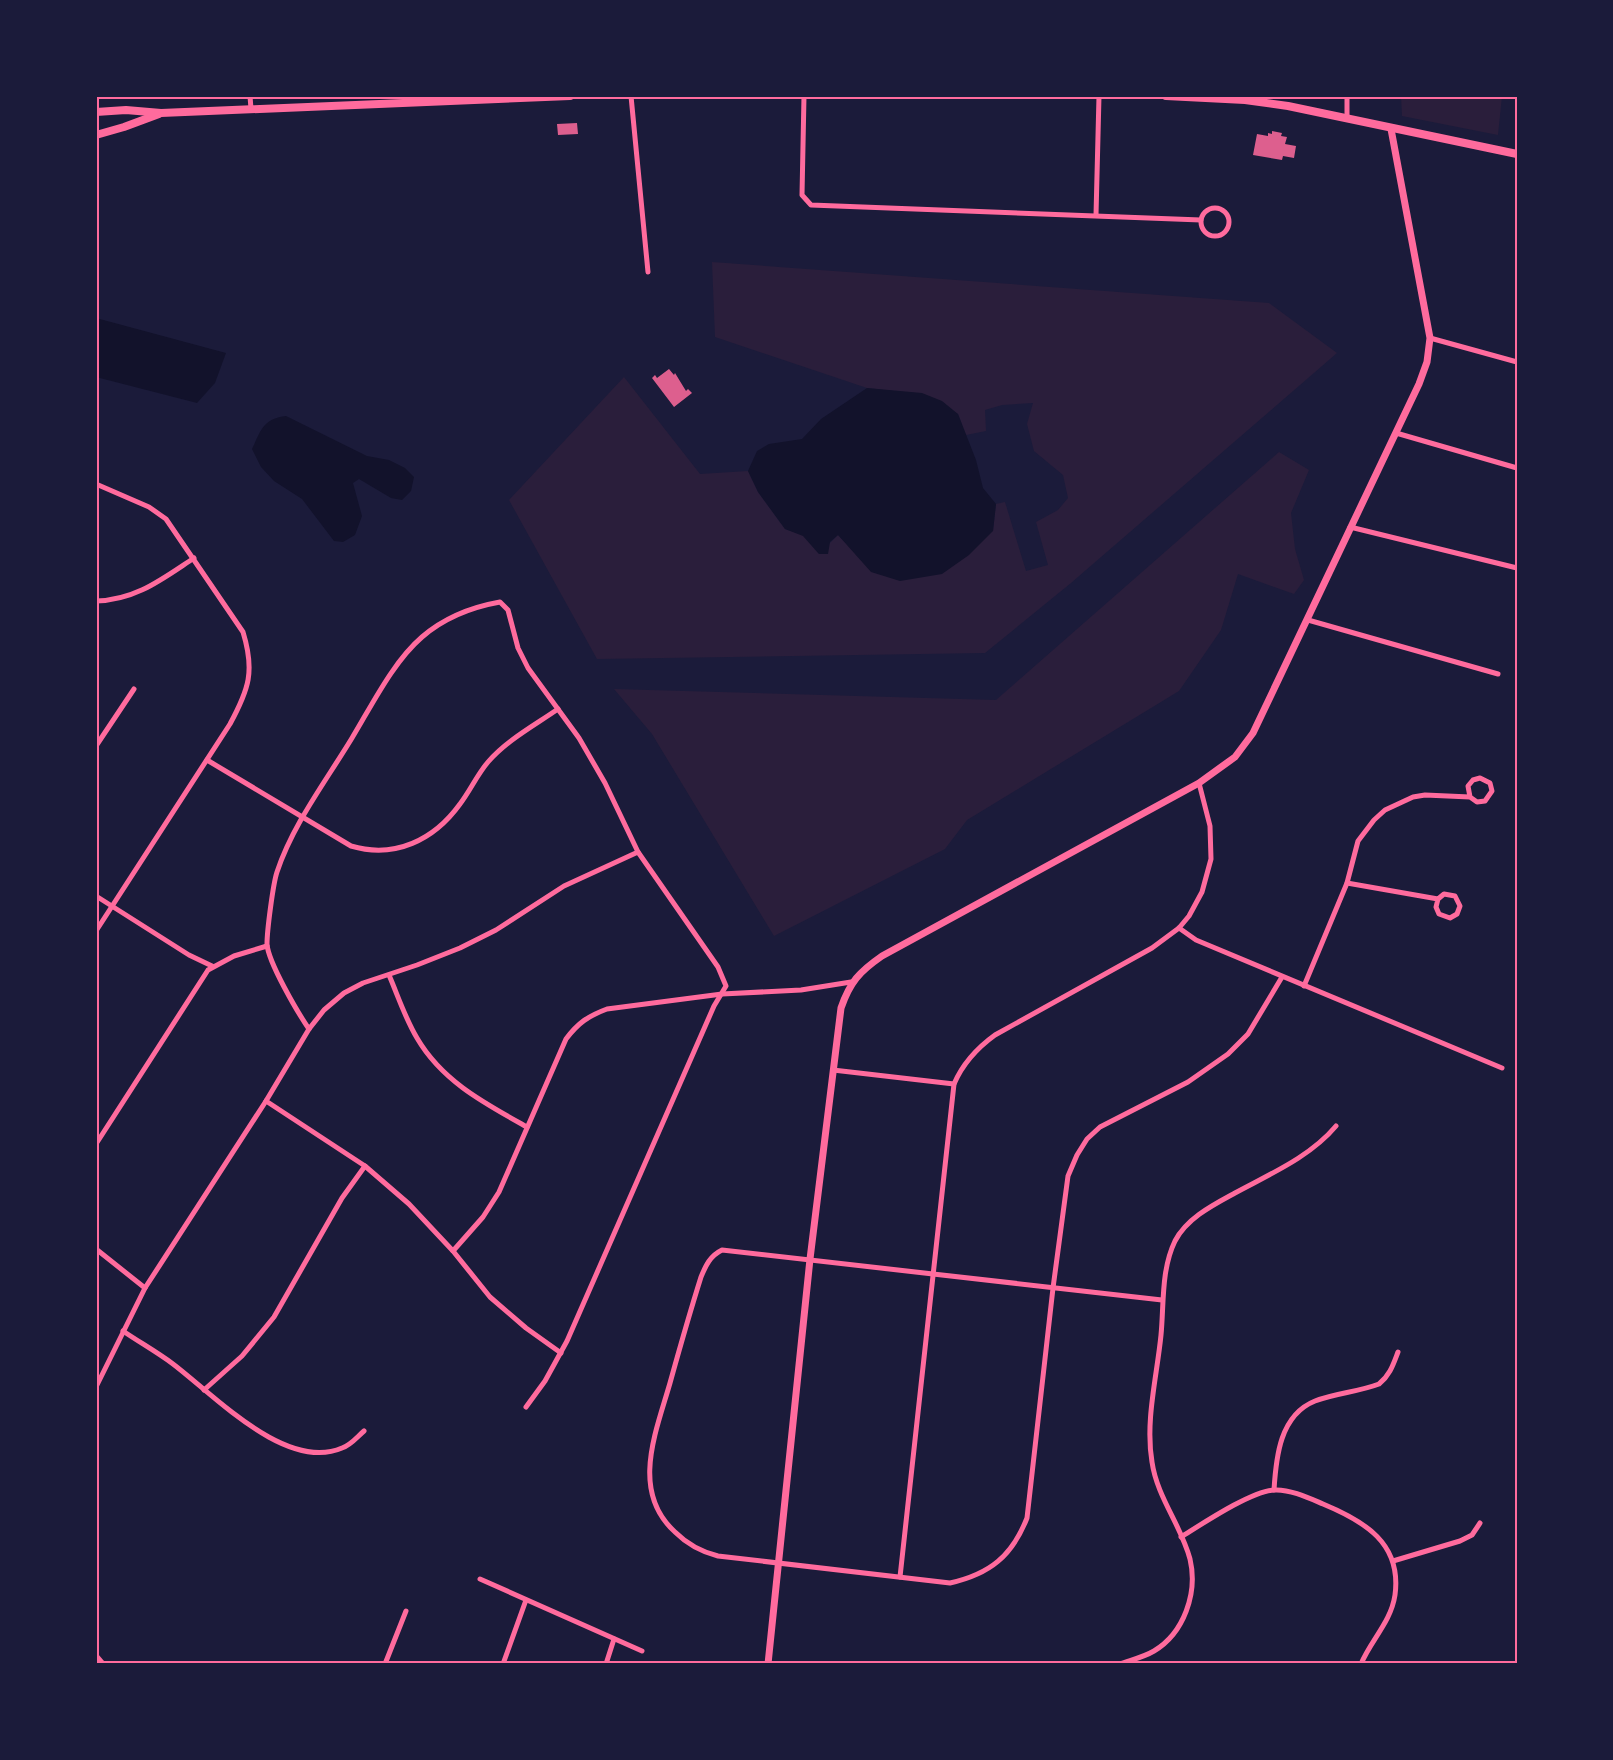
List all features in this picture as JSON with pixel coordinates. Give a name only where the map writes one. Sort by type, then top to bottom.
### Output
[{"type":"main road","points":[[96,112],[126,110],[161,113],[570,96]]},
{"type":"main road","points":[[1166,96],[1245,98],[1517,154]]},
{"type":"main road","points":[[96,135],[124,128],[161,113]]},
{"type":"street","points":[[250,96],[251,108]]},
{"type":"street","points":[[631,96],[648,272]]},
{"type":"street","points":[[804,96],[802,195],[810,205],[1201,220]]},
{"type":"street","points":[[1096,215],[1099,96]]},
{"type":"street","points":[[1347,96],[1347,119]]},
{"type":"street","points":[[768,1664],[810,1259],[833,1070],[841,1008],[851,982],[882,956],[1199,783],[1225,765],[1246,745],[1261,719],[1396,434],[1427,362],[1430,338],[1391,129]]},
{"type":"street","points":[[1220,208],[1227,214],[1230,223],[1226,232],[1213,236],[1203,229],[1201,220],[1206,211],[1220,208]]},
{"type":"street","points":[[1430,338],[1517,362]]},
{"type":"street","points":[[1396,434],[1517,468]]},
{"type":"street","points":[[96,484],[149,507],[166,519],[243,632],[250,667],[248,683],[241,704],[96,931]]},
{"type":"street","points":[[1350,527],[1517,568]]},
{"type":"street","points":[[96,601],[119,599],[138,593],[194,558]]},
{"type":"street","points":[[309,1029],[295,1010],[267,946],[275,876],[283,856],[302,819],[407,652],[421,637],[438,625],[465,611],[500,602],[508,610],[518,648],[528,668],[558,708],[605,783],[638,852],[718,967],[726,986],[714,1006],[561,1353],[526,1407]]},
{"type":"street","points":[[1308,620],[1498,674]]},
{"type":"street","points":[[96,746],[134,689]]},
{"type":"street","points":[[207,760],[302,819],[351,846],[383,851],[413,844],[431,834],[447,820],[489,760],[505,745],[558,708]]},
{"type":"street","points":[[1304,986],[1347,883],[1358,842],[1374,820],[1386,810],[1413,797],[1425,795],[1470,797],[1481,802],[1488,799],[1492,791],[1490,783],[1480,778],[1473,780],[1468,786],[1470,797]]},
{"type":"street","points":[[900,1577],[954,1084],[967,1060],[995,1035],[1133,960],[1166,940],[1179,928],[1197,904],[1209,870],[1211,834],[1199,783]]},
{"type":"street","points":[[96,1388],[145,1288],[266,1101],[309,1029],[324,1010],[344,993],[363,983],[460,948],[496,930],[564,886],[638,852]]},
{"type":"street","points":[[1347,883],[1438,899],[1444,894],[1455,896],[1460,906],[1457,914],[1450,918],[1439,914],[1436,907],[1438,899]]},
{"type":"street","points":[[96,896],[194,958],[212,966]]},
{"type":"street","points":[[1179,928],[1196,940],[1281,977],[1502,1068]]},
{"type":"street","points":[[96,1144],[198,982],[212,966],[234,956],[267,946]]},
{"type":"street","points":[[389,975],[416,1036],[440,1069],[482,1102],[527,1127]]},
{"type":"street","points":[[1162,1300],[1053,1288],[933,1275],[728,1249],[715,1253],[701,1277],[654,1436],[649,1486],[653,1501],[665,1522],[683,1539],[703,1552],[718,1556],[950,1582],[970,1578],[991,1568],[1008,1552],[1020,1536],[1027,1518],[1053,1288],[1068,1176],[1077,1155],[1087,1139],[1100,1127],[1188,1082],[1228,1054],[1248,1034],[1281,977]]},
{"type":"street","points":[[453,1251],[483,1217],[499,1192],[566,1039],[578,1024],[592,1014],[607,1009],[722,994],[801,990],[851,982]]},
{"type":"street","points":[[833,1070],[954,1084]]},
{"type":"street","points":[[266,1101],[365,1166],[409,1204],[453,1251],[490,1296],[526,1328],[561,1353]]},
{"type":"street","points":[[1120,1664],[1152,1653],[1162,1646],[1183,1618],[1190,1599],[1190,1560],[1159,1489],[1150,1448],[1150,1425],[1161,1333],[1162,1300],[1174,1242],[1185,1227],[1214,1205],[1314,1147],[1336,1125]]},
{"type":"street","points":[[204,1390],[242,1356],[274,1317],[302,1272],[342,1198],[365,1166]]},
{"type":"street","points":[[96,1249],[145,1288]]},
{"type":"street","points":[[123,1331],[172,1363],[262,1434],[290,1449],[322,1452],[342,1448],[364,1431]]},
{"type":"street","points":[[1274,1490],[1282,1438],[1296,1414],[1314,1402],[1379,1384],[1392,1368],[1398,1352]]},
{"type":"street","points":[[1181,1537],[1227,1509],[1274,1490],[1313,1500],[1359,1520],[1377,1536],[1393,1561],[1396,1585],[1393,1605],[1386,1621],[1361,1664]]},
{"type":"street","points":[[1393,1561],[1460,1541],[1472,1535],[1480,1523]]},
{"type":"street","points":[[480,1579],[642,1651]]},
{"type":"street","points":[[503,1664],[526,1600]]},
{"type":"street","points":[[385,1664],[406,1611]]},
{"type":"street","points":[[606,1664],[614,1639]]},
{"type":"street","points":[[96,1657],[102,1664]]},
{"type":"shaded area","points":[[1401,96],[1502,96],[1498,135],[1402,116]]},
{"type":"shaded area","points":[[712,262],[1269,303],[1337,353],[1071,583],[985,653],[597,659],[509,500],[624,377],[700,474],[748,471],[758,492],[785,529],[803,535],[819,554],[838,535],[853,550],[993,531],[996,504],[1005,502],[1026,571],[1048,565],[1036,522],[1058,510],[1068,498],[1063,475],[1034,451],[1027,424],[1033,403],[1002,405],[985,410],[986,431],[966,435],[958,414],[893,391],[867,388],[715,337]]},
{"type":"shaded area","points":[[96,318],[226,353],[215,383],[197,403],[96,377]]},
{"type":"shaded area","points":[[867,388],[922,393],[942,401],[958,414],[976,460],[983,488],[996,504],[993,531],[969,555],[942,574],[900,581],[871,572],[838,535],[830,542],[828,554],[819,554],[803,536],[785,529],[758,492],[748,471],[757,451],[769,444],[802,439],[821,419]]},
{"type":"shaded area","points":[[286,416],[367,456],[389,460],[405,468],[414,477],[411,491],[402,500],[391,498],[359,479],[353,483],[362,516],[355,535],[343,542],[334,541],[302,499],[274,481],[261,467],[252,449],[264,426],[272,420]]},
{"type":"shaded area","points":[[1279,452],[1309,470],[1291,513],[1295,549],[1304,580],[1294,594],[1238,574],[1221,630],[1179,691],[967,820],[945,849],[774,936],[652,734],[614,689],[996,700]]},
{"type":"building","points":[[577,123],[578,134],[558,135],[557,124]]},
{"type":"building","points":[[1272,131],[1282,133],[1281,136],[1287,137],[1285,144],[1296,146],[1294,158],[1283,156],[1282,160],[1253,155],[1257,134],[1268,136],[1268,133],[1272,134]]},
{"type":"building","points":[[669,369],[674,375],[675,373],[686,391],[688,389],[692,393],[674,407],[652,378],[655,375],[657,378]]}]
